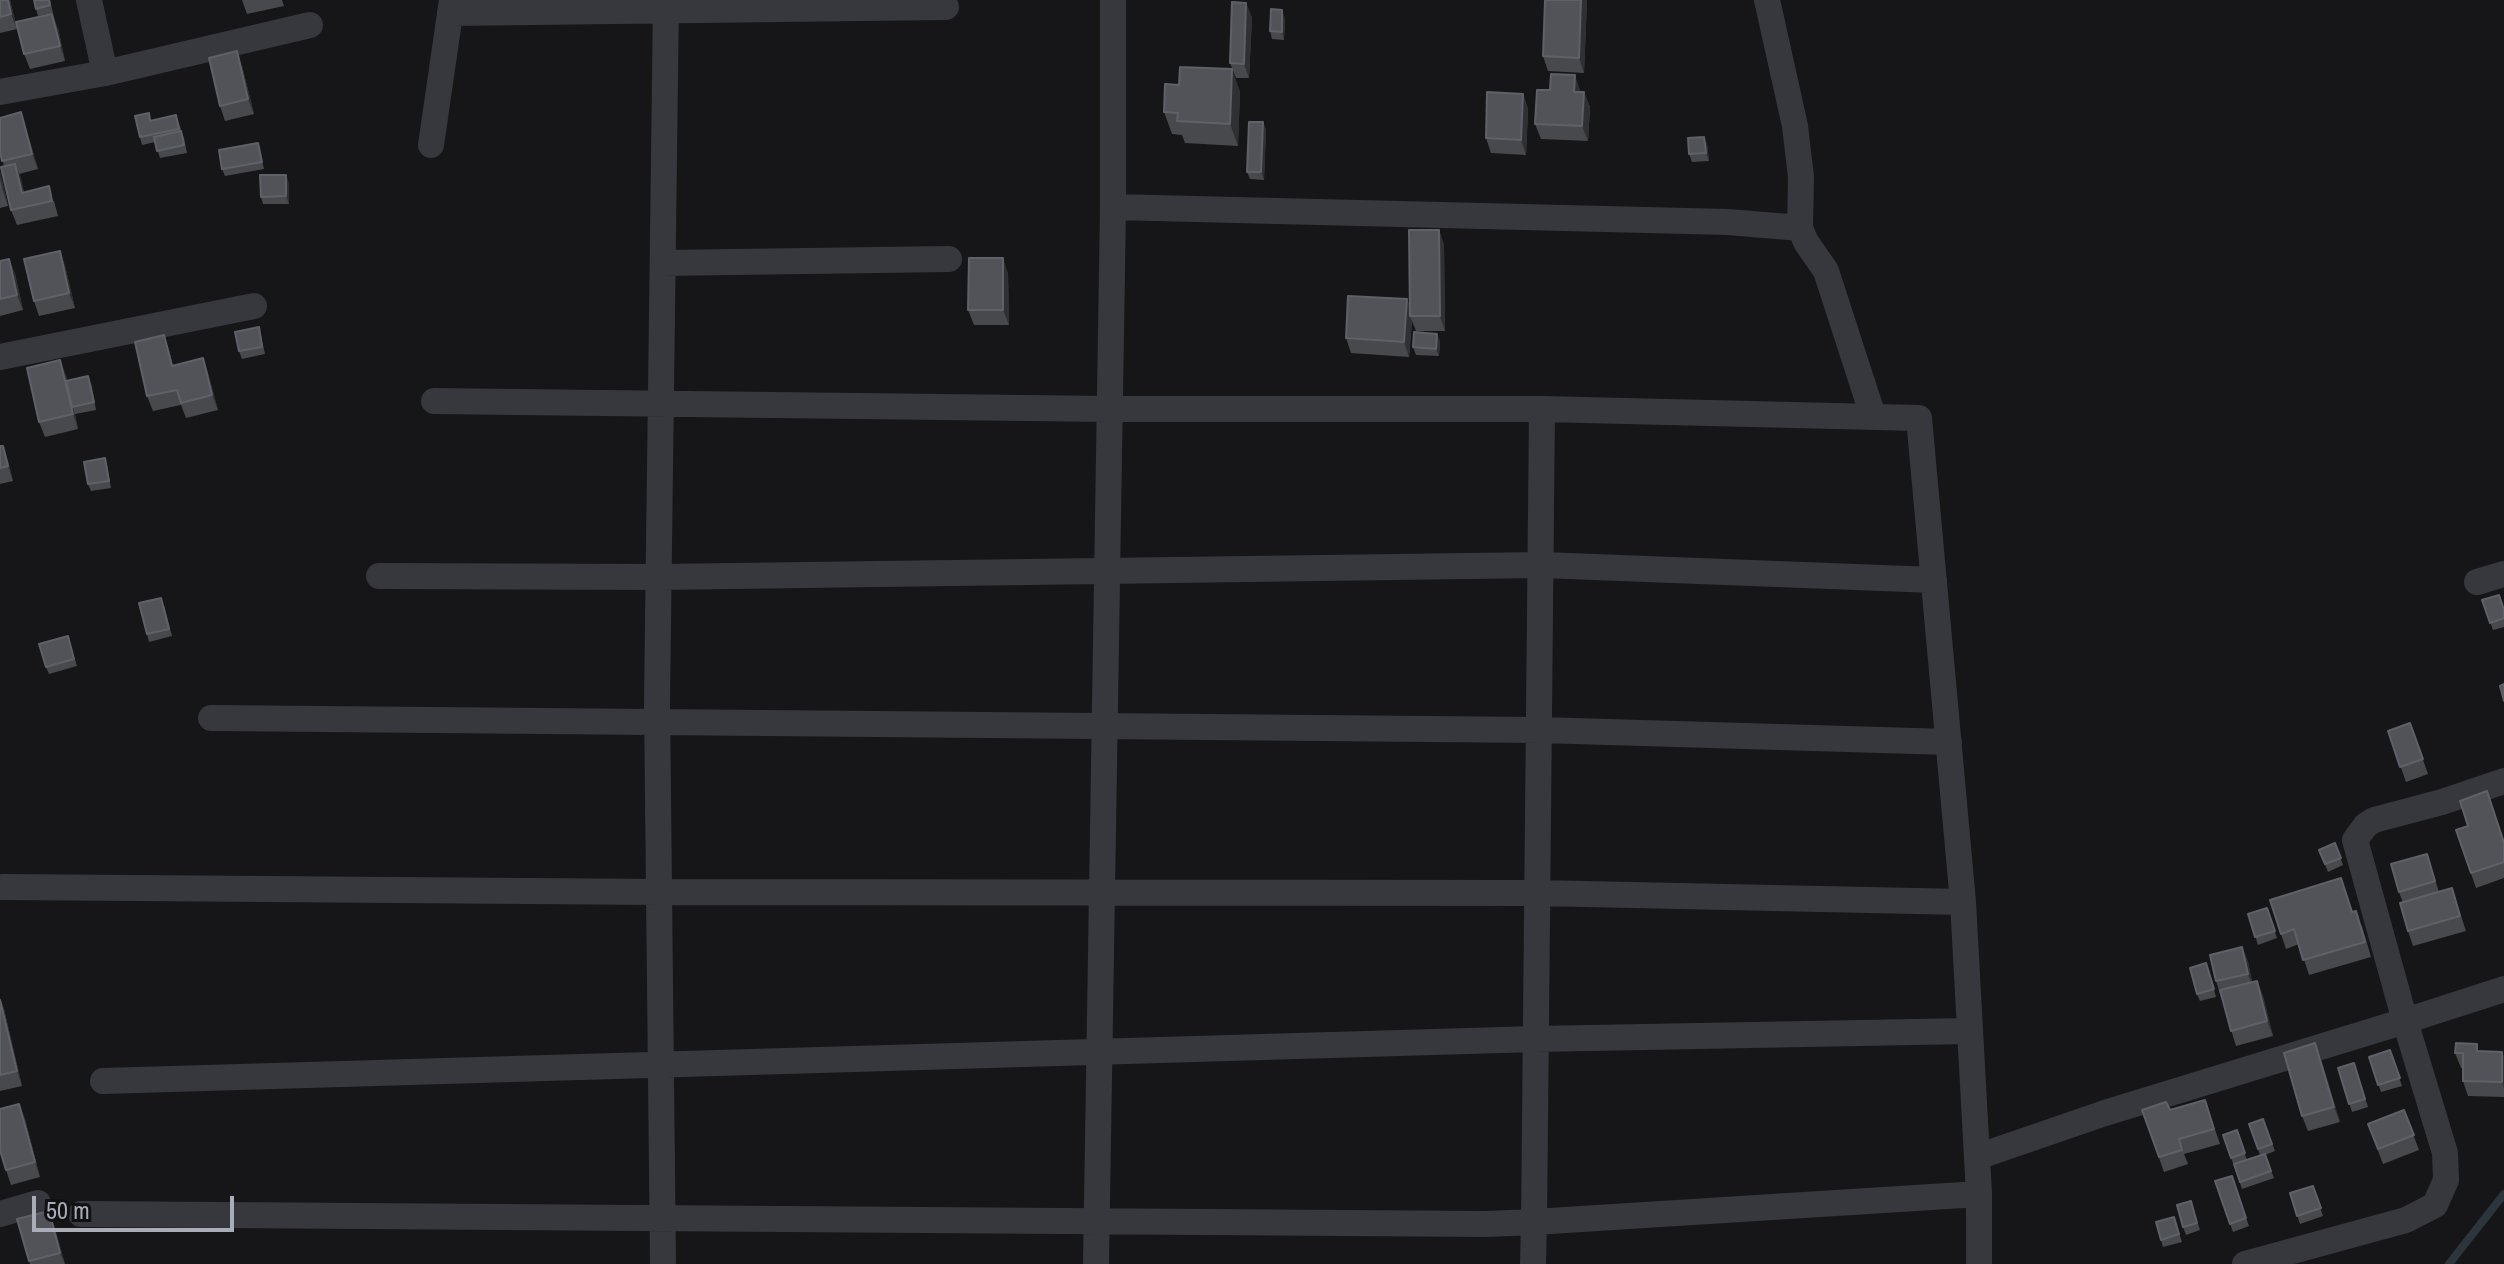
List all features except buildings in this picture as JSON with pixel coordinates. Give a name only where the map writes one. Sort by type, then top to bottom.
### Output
[{"type":"street","points":[[89,0],[105,73]]},
{"type":"street","points":[[1096,1264],[1113,207],[1113,0]]},
{"type":"street","points":[[1767,0],[1795,126],[1801,177],[1800,228],[1826,271],[1873,416]]},
{"type":"street","points":[[663,1264],[657,722],[666,4]]},
{"type":"street","points":[[431,145],[451,7],[666,4],[946,7]]},
{"type":"street","points":[[0,92],[105,73],[310,25]]},
{"type":"street","points":[[1113,207],[1728,222],[1800,228]]},
{"type":"street","points":[[663,263],[949,259]]},
{"type":"street","points":[[0,357],[254,306]]},
{"type":"street","points":[[434,401],[1110,409],[1542,409],[1919,418],[1963,902],[1979,1194],[1979,1264]]},
{"type":"street","points":[[1533,1264],[1542,409]]},
{"type":"street","points":[[379,576],[659,577],[1542,565],[1934,580]]},
{"type":"street","points":[[2477,582],[2504,574]]},
{"type":"street","points":[[211,718],[1540,730],[1949,742]]},
{"type":"street","points":[[2245,1264],[2406,1220],[2435,1205],[2446,1180],[2445,1153],[2355,840],[2374,820],[2504,781]]},
{"type":"street","points":[[3,887],[659,892],[1538,893],[1963,902]]},
{"type":"street","points":[[1977,1157],[2105,1113],[2504,989]]},
{"type":"street","points":[[103,1081],[1536,1039],[1968,1031]]},
{"type":"street","points":[[81,1214],[1486,1224],[1979,1194]]},
{"type":"street","points":[[0,1214],[38,1203]]},
{"type":"waterway","points":[[2449,1264],[2504,1194]]}]
